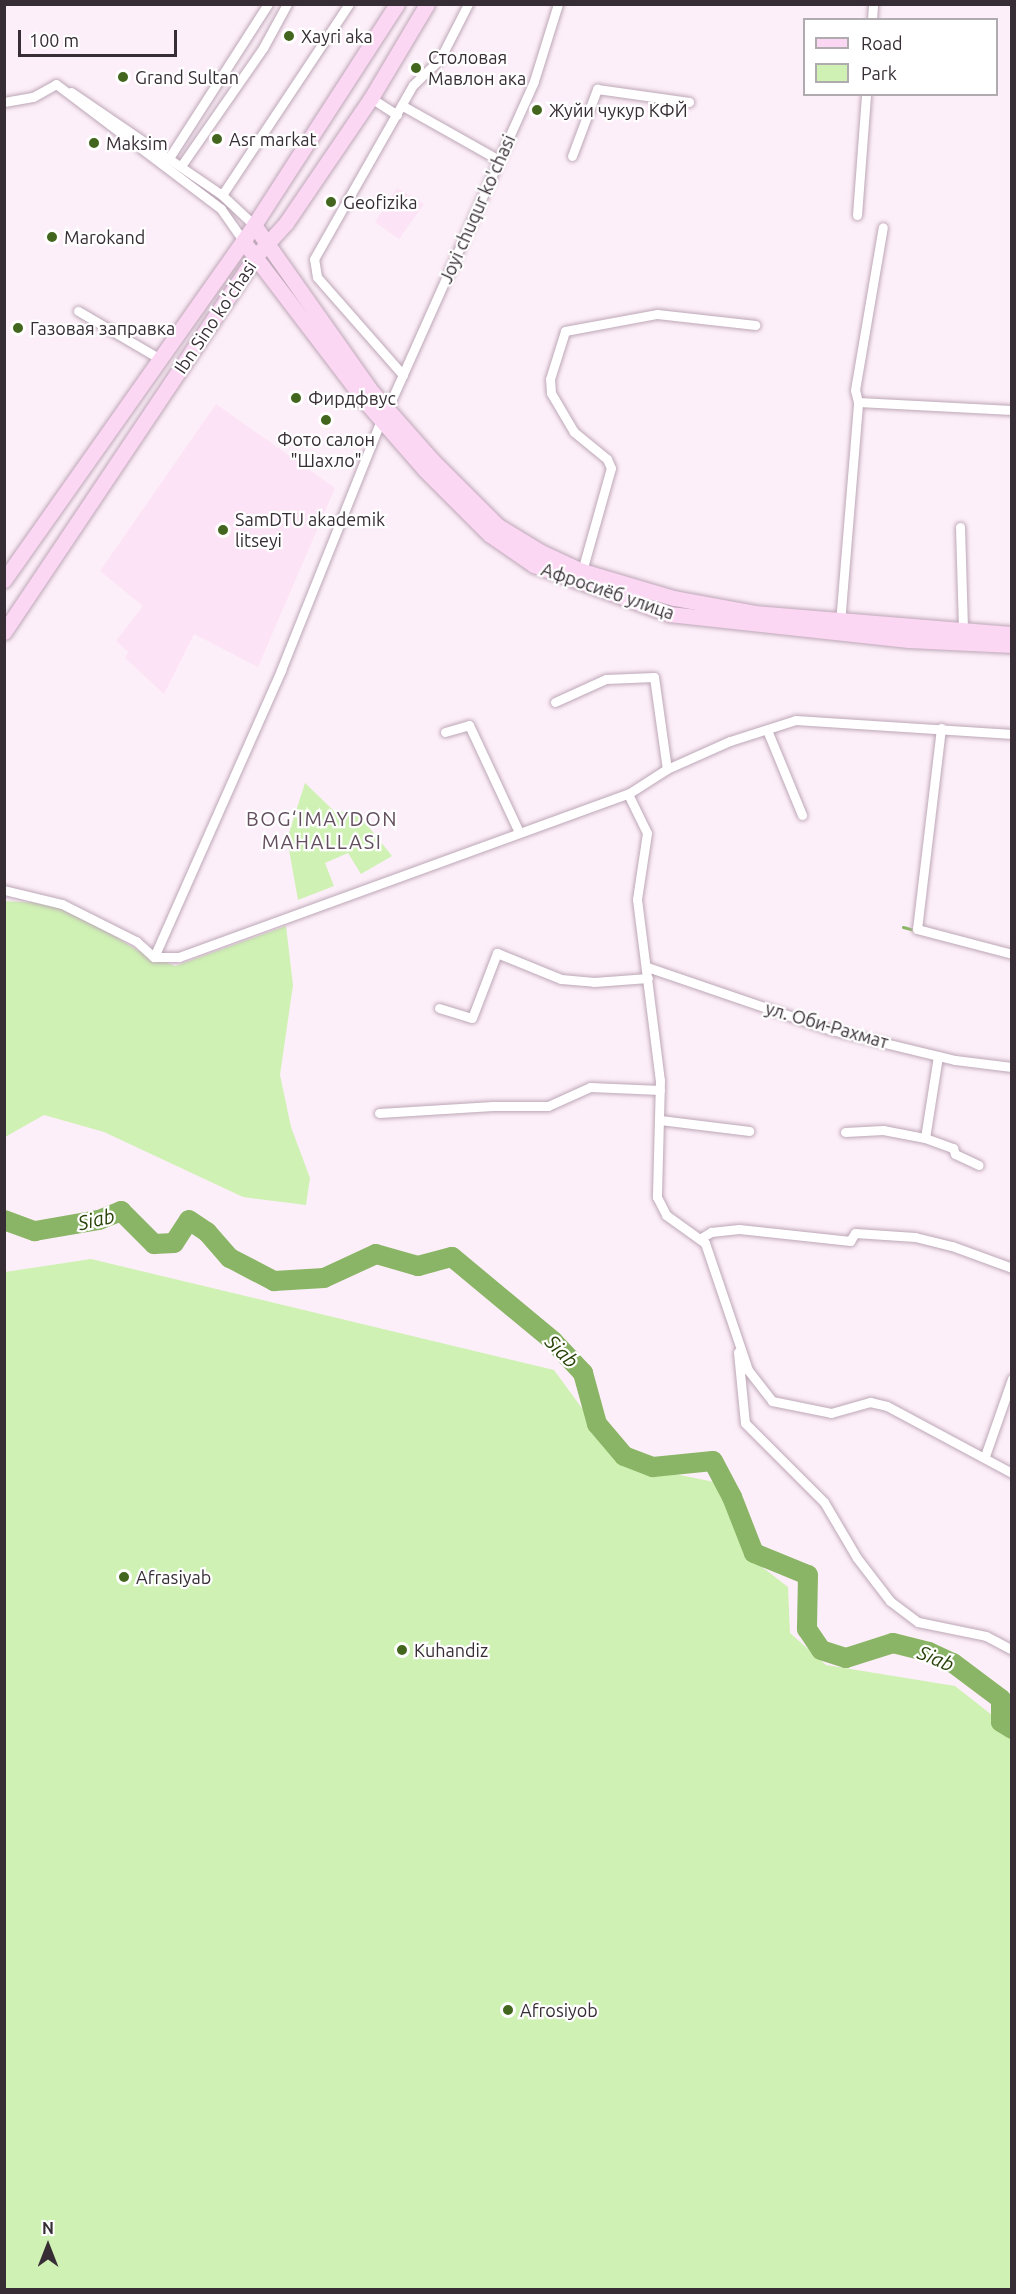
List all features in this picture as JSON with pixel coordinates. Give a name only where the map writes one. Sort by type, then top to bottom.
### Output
[{"type":"main road","name":"Ibn Sino ko'chasi","points":[[4,580],[255,225],[397,4]]},
{"type":"main road","name":"Ibn Sino ko'chasi","points":[[4,632],[255,257],[268,246],[371,98],[427,4]]},
{"type":"main road","name":"Афросиёб улица","points":[[255,225],[384,415],[498,526],[541,552],[582,571],[674,598],[755,613],[840,623],[1011,634]]},
{"type":"main road","name":"Афросиёб улица","points":[[243,241],[384,415],[489,534],[534,566],[576,583],[669,614],[859,635],[1011,645]]},
{"type":"street","points":[[169,158],[268,4]]},
{"type":"street","points":[[181,166],[263,48],[287,4]]},
{"type":"street","points":[[222,195],[349,4]]},
{"type":"street","points":[[403,375],[317,277],[315,259],[318,248],[351,198],[413,85],[440,59],[468,4]]},
{"type":"street","name":"Joyi chuqur ko'chasi","points":[[154,957],[281,670],[384,415],[534,81],[558,4]]},
{"type":"street","points":[[56,84],[94,104],[222,195],[255,225]]},
{"type":"street","points":[[4,102],[33,98],[56,84]]},
{"type":"street","points":[[56,84],[221,209],[243,241]]},
{"type":"street","points":[[572,156],[597,89],[689,102]]},
{"type":"street","points":[[857,215],[866,96]]},
{"type":"street","points":[[371,98],[397,115]]},
{"type":"street","points":[[403,106],[499,160]]},
{"type":"street","points":[[840,623],[858,402],[855,390],[884,227]]},
{"type":"street","points":[[78,311],[160,358]]},
{"type":"street","points":[[582,571],[612,468],[607,459],[574,432],[551,393],[550,379],[565,331],[657,314],[755,325]]},
{"type":"street","points":[[858,402],[1011,410]]},
{"type":"street","points":[[960,527],[963,631]]},
{"type":"street","points":[[555,702],[606,679],[654,676],[667,769]]},
{"type":"street","points":[[4,890],[62,904],[136,941],[154,957],[179,957],[628,794],[667,769],[796,720],[1011,734]]},
{"type":"street","points":[[445,732],[469,725],[519,832]]},
{"type":"street","points":[[941,728],[917,929],[1011,954]]},
{"type":"street","points":[[767,730],[802,814]]},
{"type":"street","points":[[628,794],[647,833],[636,899],[647,967],[660,1090],[656,1185],[660,1207],[675,1222],[701,1238],[709,1251],[748,1370],[772,1401],[831,1413],[870,1402],[887,1406],[985,1456],[1011,1473]]},
{"type":"street","points":[[439,1008],[472,1018],[497,953],[561,979],[594,982],[648,978]]},
{"type":"street","name":"ул. Оби-Рахмат","points":[[647,967],[831,1030],[938,1056],[1011,1067]]},
{"type":"street","points":[[925,1138],[938,1056]]},
{"type":"street","points":[[379,1113],[493,1106],[548,1106],[590,1088],[660,1090]]},
{"type":"street","points":[[660,1120],[749,1131]]},
{"type":"street","points":[[845,1132],[876,1134],[883,1130],[925,1138],[953,1148],[955,1154],[979,1165]]},
{"type":"street","points":[[701,1238],[711,1232],[739,1229],[850,1241],[855,1233],[915,1238],[952,1246],[1011,1268]]},
{"type":"street","points":[[738,1345],[745,1423],[824,1502],[857,1558],[890,1601],[918,1622],[986,1636],[1011,1650]]},
{"type":"street","points":[[985,1456],[1011,1379]]},
{"type":"shaded area","points":[[397,188],[424,204],[399,239],[375,222]]},
{"type":"shaded area","name":"SamDTU akademik litseyi","points":[[216,404],[335,488],[258,667],[194,634],[164,694],[125,658],[128,652],[116,641],[143,606],[100,571]]},
{"type":"green space","points":[[305,783],[333,810],[359,815],[392,856],[361,874],[348,853],[325,863],[334,886],[298,900],[287,839]]},
{"type":"green space","points":[[4,901],[62,904],[137,950],[175,966],[286,926],[293,985],[280,1075],[291,1127],[310,1178],[306,1205],[243,1197],[104,1132],[44,1115],[5,1137]]},
{"type":"green space","name":"Afrosiyob","points":[[91,1259],[554,1370],[622,1463],[719,1483],[744,1553],[788,1587],[790,1633],[826,1665],[955,1686],[1011,1730],[1011,2289],[5,2289],[5,1272]]},
{"type":"waterway","points":[[903,927],[914,930]]},
{"type":"waterway","name":"Siab","points":[[4,1220],[35,1231],[99,1220],[121,1211],[154,1244],[174,1243],[189,1220],[207,1232],[230,1258],[274,1281],[324,1278],[376,1254],[418,1266],[452,1257],[553,1341],[583,1373],[597,1424],[624,1456],[653,1467],[713,1461],[732,1497],[754,1553],[808,1575],[807,1629],[821,1650],[846,1658],[893,1643],[929,1652],[953,1663],[1001,1699],[1001,1722],[1012,1729]]},
{"type":"place","name":"Xayri aka","points":[[289,36]]},
{"type":"place","name":"Столовая Мавлон ака","points":[[416,68]]},
{"type":"place","name":"Grand Sultan","points":[[123,77]]},
{"type":"place","name":"Жуйи чукур КФЙ","points":[[537,110]]},
{"type":"place","name":"Asr markat","points":[[217,139]]},
{"type":"place","name":"Maksim","points":[[94,143]]},
{"type":"place","name":"Geofizika","points":[[331,202]]},
{"type":"place","name":"Marokand","points":[[52,237]]},
{"type":"place","name":"Газовая заправка","points":[[18,328]]},
{"type":"place","name":"Фирдфвус","points":[[296,398]]},
{"type":"place","name":"Фото салон \"Шахло\"","points":[[326,420]]},
{"type":"place","name":"SamDTU akademik litseyi","points":[[223,530]]},
{"type":"place","name":"Afrasiyab","points":[[124,1577]]},
{"type":"place","name":"Kuhandiz","points":[[402,1650]]},
{"type":"place","name":"Afrosiyob","points":[[508,2010]]},
{"type":"district","name":"BOG‘IMAYDON MAHALLASI","points":[[322,830]]}]
